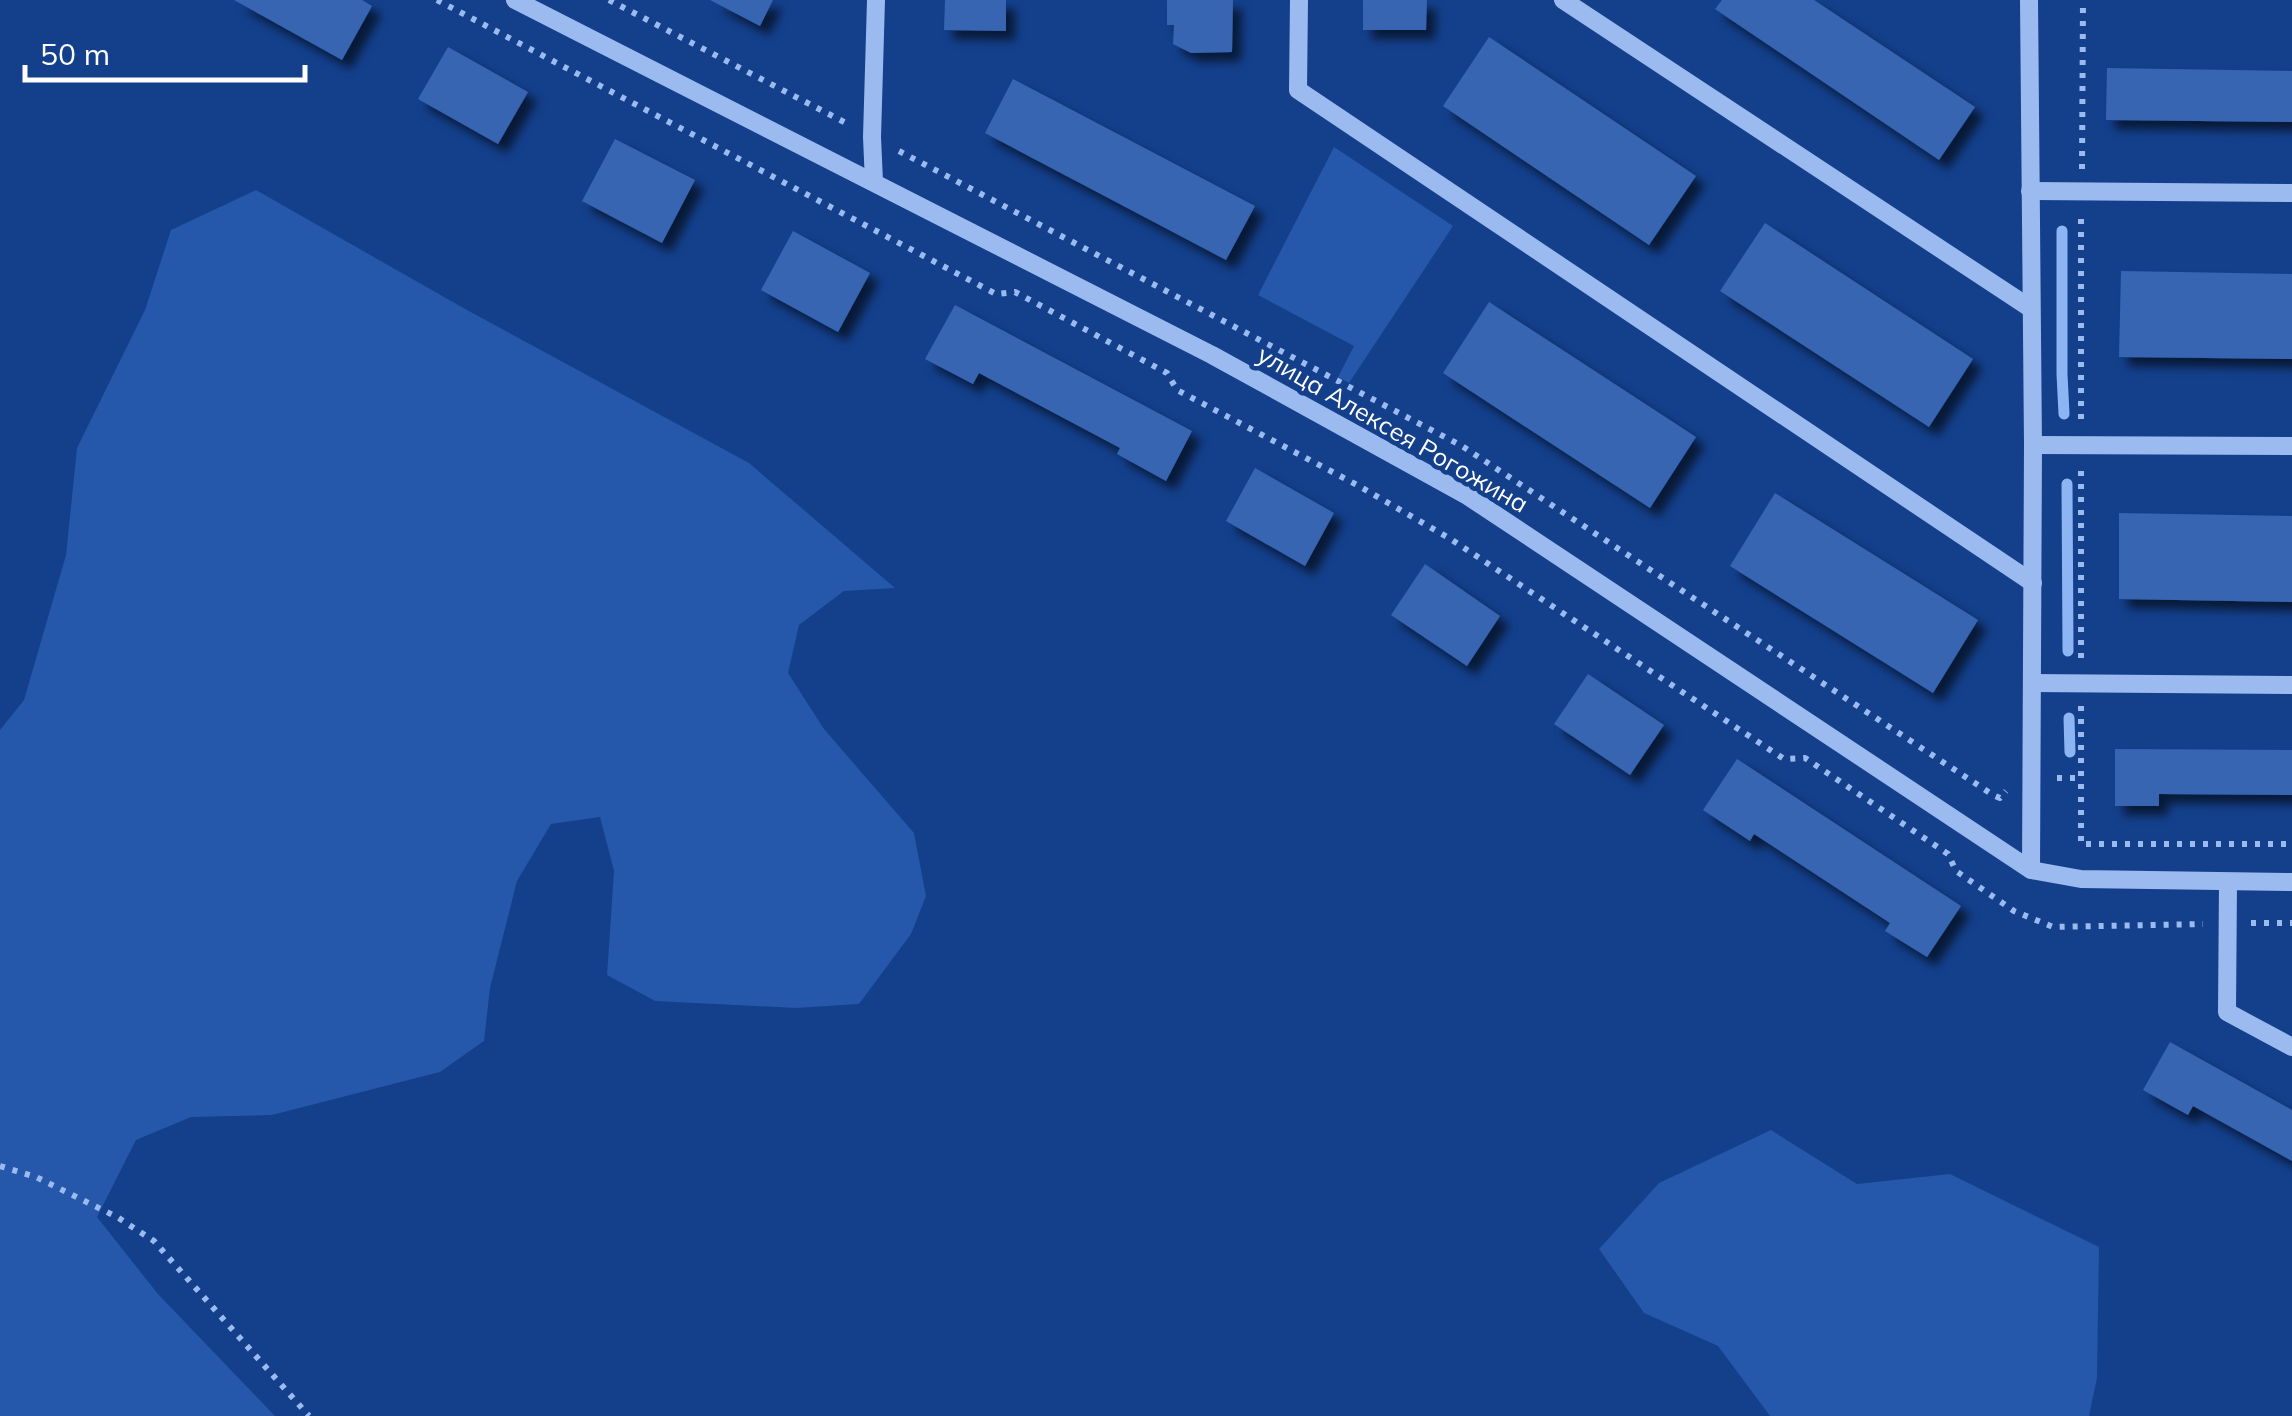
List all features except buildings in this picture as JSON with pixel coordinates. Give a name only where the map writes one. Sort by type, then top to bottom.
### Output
[{"type":"street","name":"улица Алексея Рогожина","points":[[515,0],[1212,354],[1466,495],[2032,870],[2080,879],[2292,882]]},
{"type":"street","points":[[874,182],[876,0]]},
{"type":"street","points":[[1299,0],[1298,90],[2033,584]]},
{"type":"street","points":[[1564,0],[2030,308]]},
{"type":"street","points":[[2028,0],[2032,870]]},
{"type":"street","points":[[2030,191],[2292,193]]},
{"type":"street","points":[[2032,446],[2292,446]]},
{"type":"street","points":[[2032,683],[2292,685]]},
{"type":"street","points":[[2228,882],[2227,1012],[2292,1048]]},
{"type":"path","points":[[437,0],[996,294],[1015,292],[1167,374],[1176,390],[1449,538],[1784,758],[1805,758],[1948,854],[1956,872],[2014,912],[2054,927],[2292,923]]},
{"type":"path","points":[[2083,0],[2080,844],[2292,844]]},
{"type":"path","points":[[2252,938],[2254,924]]},
{"type":"path","points":[[0,1166],[36,1177],[117,1217],[154,1242],[309,1416]]},
{"type":"shaded area","points":[[1334,147],[1453,226],[1349,383],[1338,377],[1354,346],[1258,295]]},
{"type":"shaded area","points":[[256,190],[749,463],[895,588],[844,591],[799,625],[788,673],[824,729],[914,833],[926,896],[911,934],[859,1004],[796,1008],[655,1001],[607,975],[614,871],[600,817],[551,824],[517,881],[490,988],[484,1041],[440,1072],[272,1115],[191,1117],[136,1140],[97,1217],[158,1294],[275,1416],[0,1416],[0,730],[24,700],[66,555],[77,448],[145,310],[171,230]]},
{"type":"shaded area","points":[[1771,1130],[1857,1184],[1950,1174],[2099,1247],[2097,1378],[2089,1416],[1770,1416],[1718,1346],[1644,1313],[1599,1249],[1659,1183]]},
{"type":"waterway","points":[[2062,231],[2064,414]]},
{"type":"waterway","points":[[2067,484],[2068,651]]},
{"type":"waterway","points":[[2069,718],[2070,752]]}]
